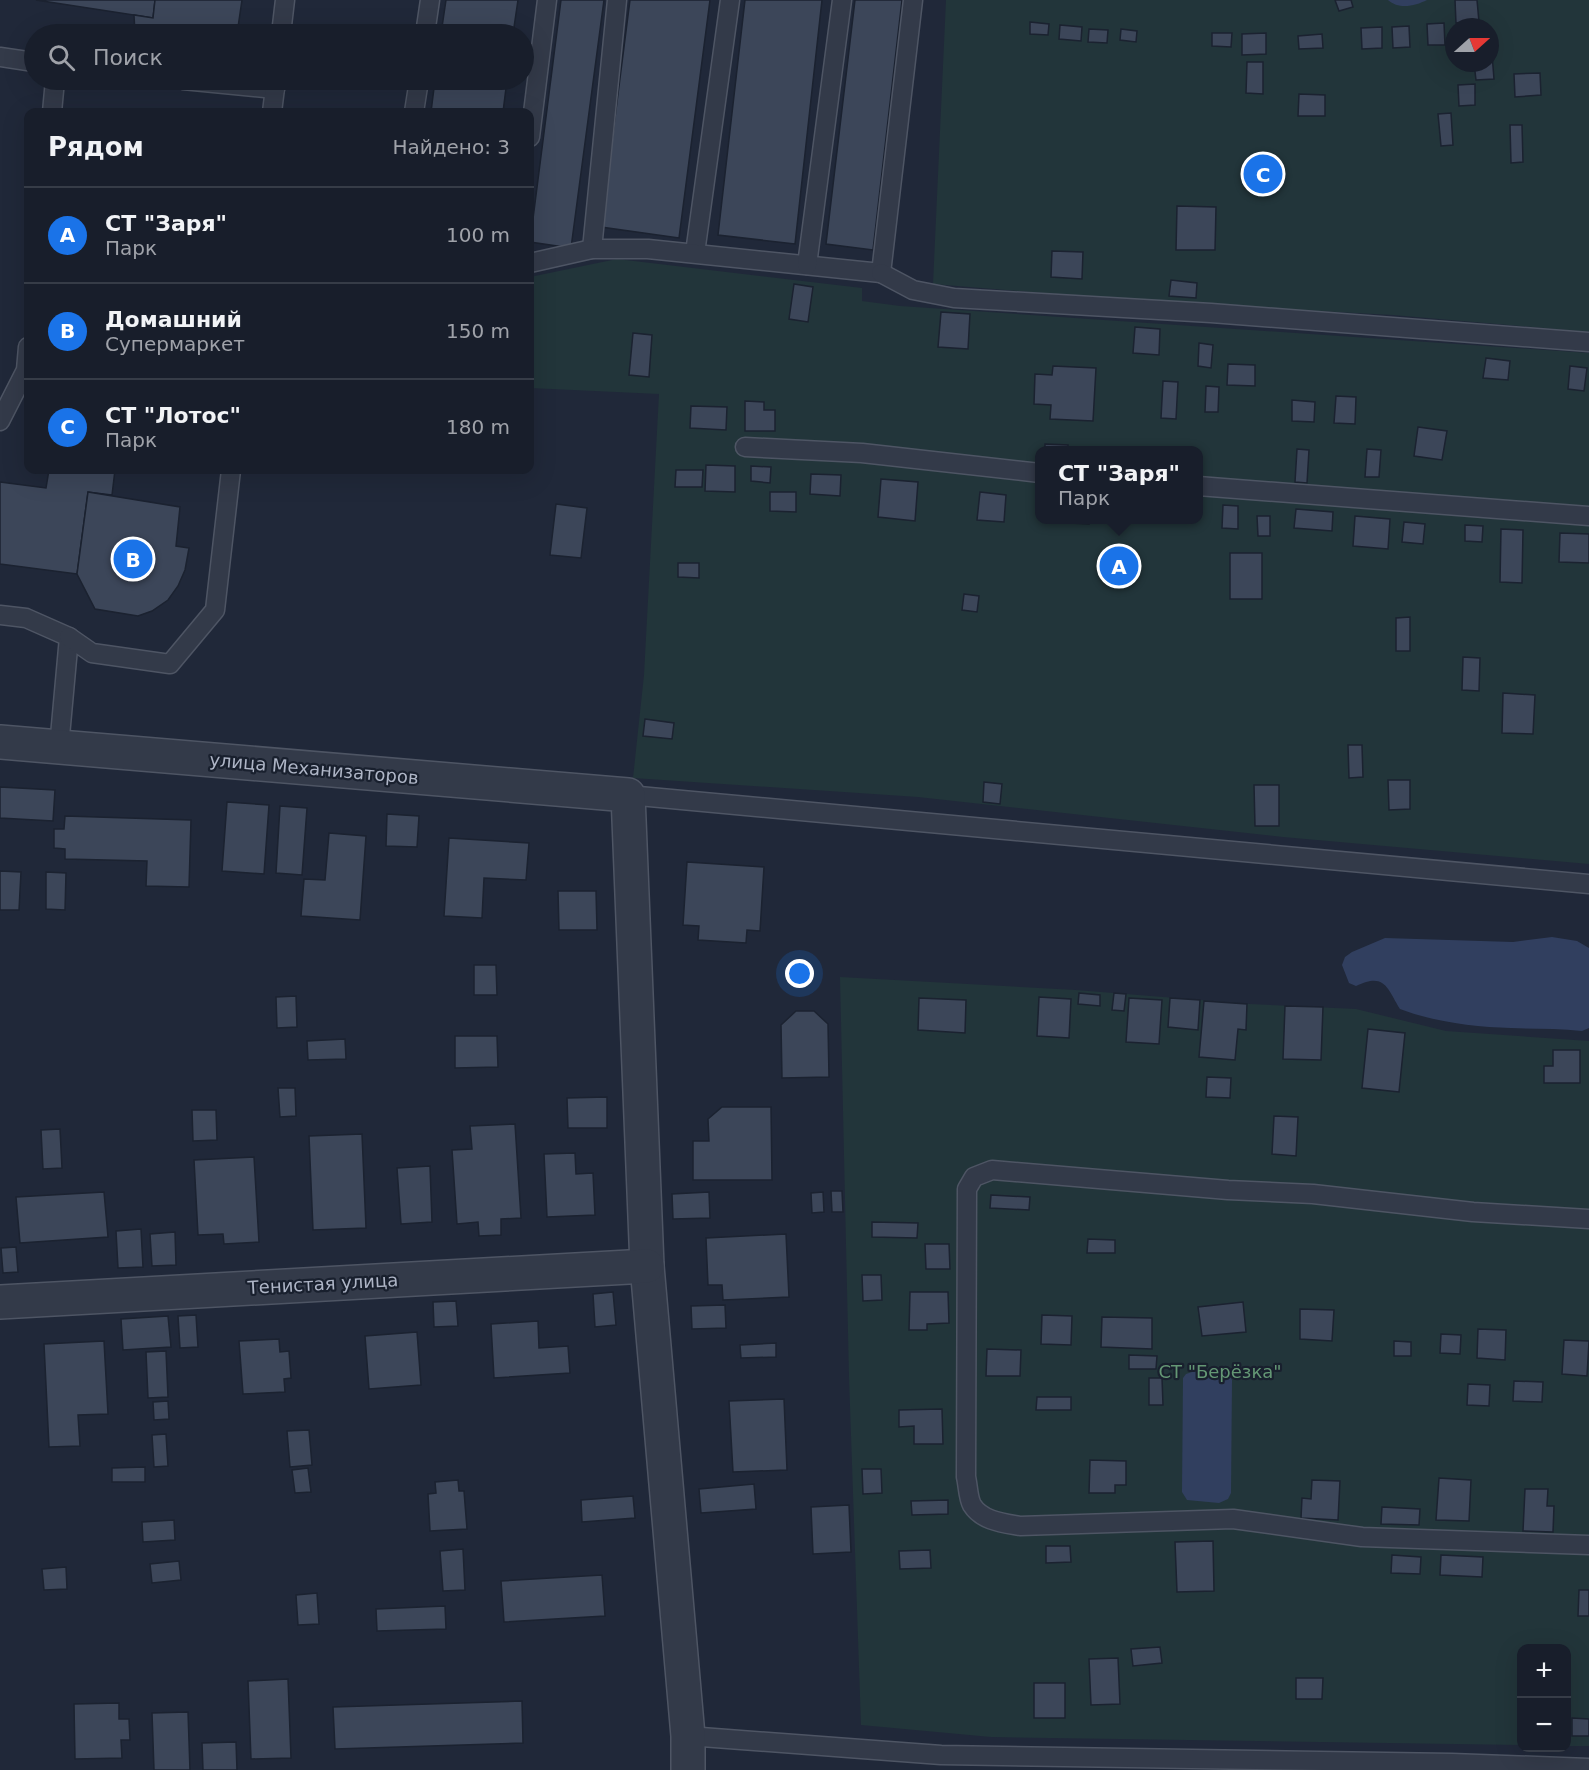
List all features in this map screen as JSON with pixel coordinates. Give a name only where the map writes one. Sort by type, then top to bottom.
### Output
[{"type":"street","name":"улица Механизаторов","points":[[0,742],[628,795]]},
{"type":"street","points":[[628,795],[646,1266],[688,1736],[688,1770]]},
{"type":"street","name":"Тенистая улица","points":[[0,1302],[646,1266]]},
{"type":"lane","points":[[282,24],[285,0]]},
{"type":"lane","points":[[426,24],[430,0]]},
{"type":"lane","points":[[534,108],[547,0]]},
{"type":"lane","points":[[592,249],[617,0]]},
{"type":"lane","points":[[694,253],[730,0]]},
{"type":"lane","points":[[807,265],[842,0]]},
{"type":"lane","points":[[881,273],[913,0]]},
{"type":"lane","points":[[0,57],[24,61]]},
{"type":"lane","points":[[52,108],[54,90]]},
{"type":"lane","points":[[272,108],[274,90]]},
{"type":"lane","points":[[415,108],[417,90]]},
{"type":"lane","points":[[534,262],[592,249],[648,249],[881,273],[913,290],[954,298],[1211,314],[1589,342]]},
{"type":"lane","points":[[0,421],[24,374]]},
{"type":"lane","points":[[745,447],[862,453],[1035,471]]},
{"type":"lane","points":[[0,615],[26,618],[69,636],[92,653],[170,664],[215,610],[231,474]]},
{"type":"lane","points":[[1203,486],[1589,516]]},
{"type":"lane","points":[[59,747],[69,636]]},
{"type":"lane","points":[[628,795],[1589,884]]},
{"type":"lane","points":[[1589,1219],[1473,1212],[1313,1194],[1228,1190],[992,1170],[974,1177],[967,1189],[966,1477],[972,1504],[983,1515],[992,1521],[1020,1526],[1233,1519],[1362,1537],[1589,1545]]},
{"type":"lane","points":[[688,1736],[942,1762],[1452,1763],[1589,1768]]},
{"type":"green space","points":[[946,0],[1589,0],[1589,332],[1393,315],[1164,303],[933,284]]},
{"type":"green space","points":[[617,259],[862,288],[862,301],[900,306],[1589,353],[1589,864],[1283,837],[918,797],[633,778],[644,675],[659,394],[534,388],[534,276]]},
{"type":"green space","name":"СТ \"Берёзка\"","points":[[840,977],[1356,1009],[1446,1031],[1589,1041],[1589,1746],[1571,1746],[1571,1644],[1517,1644],[1517,1745],[991,1737],[861,1725],[849,1377]]},
{"type":"water","points":[[1388,0],[1427,0],[1402,6]]},
{"type":"water","points":[[1552,937],[1577,941],[1589,948],[1589,1028],[1582,1031],[1483,1026],[1427,1017],[1400,1009],[1384,984],[1373,981],[1356,986],[1349,983],[1342,965],[1345,957],[1352,952],[1385,938],[1513,942]]},
{"type":"water","points":[[1201,1369],[1227,1371],[1232,1380],[1231,1493],[1228,1499],[1219,1503],[1187,1500],[1182,1492],[1183,1378],[1186,1374]]},
{"type":"building","points":[[36,0],[155,0],[153,18]]},
{"type":"building","points":[[155,0],[242,0],[238,24],[134,24],[134,15],[153,18]]},
{"type":"building","points":[[446,0],[518,0],[514,24],[442,24]]},
{"type":"building","points":[[561,0],[604,0],[571,248],[534,243],[534,211]]},
{"type":"building","points":[[630,0],[710,0],[679,238],[601,227]]},
{"type":"building","points":[[745,0],[822,0],[795,244],[718,235]]},
{"type":"building","points":[[855,0],[902,0],[873,250],[826,244]]},
{"type":"building","points":[[1335,0],[1351,0],[1353,7],[1339,11]]},
{"type":"building","points":[[1455,0],[1477,0],[1479,18],[1456,18]]},
{"type":"building","points":[[1030,22],[1049,24],[1048,35],[1030,34]]},
{"type":"building","points":[[1444,23],[1445,45],[1428,45],[1427,24]]},
{"type":"building","points":[[1060,25],[1082,27],[1081,41],[1059,39]]},
{"type":"building","points":[[1409,26],[1410,47],[1393,48],[1392,27]]},
{"type":"building","points":[[1382,27],[1382,48],[1362,49],[1361,28]]},
{"type":"building","points":[[1089,29],[1108,30],[1107,43],[1088,42]]},
{"type":"building","points":[[1121,29],[1137,31],[1136,42],[1120,40]]},
{"type":"building","points":[[1212,33],[1232,33],[1231,47],[1212,46]]},
{"type":"building","points":[[1266,33],[1266,54],[1242,55],[1242,34]]},
{"type":"building","points":[[1322,34],[1323,48],[1299,49],[1298,36]]},
{"type":"building","points":[[1247,62],[1263,62],[1263,94],[1246,93]]},
{"type":"building","points":[[1475,72],[1493,72],[1494,79],[1476,80]]},
{"type":"building","points":[[1540,73],[1541,95],[1515,97],[1514,74]]},
{"type":"building","points":[[1475,84],[1475,105],[1459,106],[1458,85]]},
{"type":"building","points":[[434,90],[506,90],[504,108],[432,108]]},
{"type":"building","points":[[1299,94],[1325,95],[1325,116],[1298,116]]},
{"type":"building","points":[[1451,113],[1453,145],[1441,146],[1438,114]]},
{"type":"building","points":[[1510,125],[1522,125],[1523,162],[1511,163]]},
{"type":"building","points":[[1177,206],[1216,207],[1215,250],[1176,250]]},
{"type":"building","points":[[1052,251],[1083,252],[1082,279],[1051,277]]},
{"type":"building","points":[[1171,280],[1197,283],[1196,298],[1169,296]]},
{"type":"building","points":[[794,284],[813,287],[808,322],[789,319]]},
{"type":"building","points":[[941,312],[970,314],[968,349],[938,347]]},
{"type":"building","points":[[1135,327],[1160,329],[1159,355],[1133,353]]},
{"type":"building","points":[[633,333],[652,335],[649,377],[629,375]]},
{"type":"building","points":[[1199,343],[1213,345],[1211,368],[1198,366]]},
{"type":"building","points":[[1486,358],[1510,361],[1508,380],[1483,378]]},
{"type":"building","points":[[1228,364],[1255,365],[1255,386],[1227,385]]},
{"type":"building","points":[[1053,366],[1096,368],[1093,421],[1050,419],[1051,405],[1034,404],[1035,374],[1052,375]]},
{"type":"building","points":[[1570,366],[1587,368],[1584,391],[1568,389]]},
{"type":"building","points":[[1163,381],[1178,382],[1176,419],[1161,418]]},
{"type":"building","points":[[1206,386],[1219,387],[1218,412],[1205,412]]},
{"type":"building","points":[[1336,396],[1356,397],[1355,424],[1334,423]]},
{"type":"building","points":[[1292,400],[1315,402],[1314,422],[1292,421]]},
{"type":"building","points":[[745,401],[764,402],[764,410],[775,410],[775,431],[745,431]]},
{"type":"building","points":[[691,406],[727,407],[726,430],[690,428]]},
{"type":"building","points":[[1418,427],[1447,431],[1442,460],[1414,456]]},
{"type":"building","points":[[1045,444],[1068,445],[1068,446],[1045,446]]},
{"type":"building","points":[[1297,449],[1309,450],[1307,483],[1295,482]]},
{"type":"building","points":[[1367,449],[1381,450],[1379,477],[1365,477]]},
{"type":"building","points":[[706,465],[735,466],[735,492],[705,491]]},
{"type":"building","points":[[751,466],[771,467],[770,483],[751,481]]},
{"type":"building","points":[[676,470],[703,470],[702,487],[675,487]]},
{"type":"building","points":[[48,474],[115,474],[112,495],[88,492],[77,574],[0,564],[0,482],[46,488]]},
{"type":"building","points":[[811,474],[841,475],[840,496],[810,494]]},
{"type":"building","points":[[881,479],[918,482],[915,521],[878,517]]},
{"type":"building","points":[[88,492],[180,507],[176,546],[189,548],[185,570],[168,600],[152,611],[138,616],[95,609],[77,574]]},
{"type":"building","points":[[770,492],[796,492],[796,512],[770,511]]},
{"type":"building","points":[[980,492],[1006,495],[1004,522],[977,520]]},
{"type":"building","points":[[556,504],[587,508],[581,558],[550,555]]},
{"type":"building","points":[[1223,505],[1238,506],[1238,529],[1222,528]]},
{"type":"building","points":[[1296,509],[1333,512],[1332,531],[1294,528]]},
{"type":"building","points":[[1257,516],[1270,516],[1270,536],[1258,536]]},
{"type":"building","points":[[1355,516],[1390,519],[1388,549],[1353,546]]},
{"type":"building","points":[[1404,522],[1425,524],[1423,544],[1402,542]]},
{"type":"building","points":[[1465,525],[1483,526],[1482,542],[1465,541]]},
{"type":"building","points":[[1501,529],[1523,530],[1522,583],[1500,582]]},
{"type":"building","points":[[1560,533],[1589,534],[1589,563],[1559,562]]},
{"type":"building","points":[[1230,553],[1262,553],[1262,599],[1230,599]]},
{"type":"building","points":[[678,563],[699,563],[699,578],[678,577]]},
{"type":"building","points":[[964,594],[979,596],[977,612],[962,610]]},
{"type":"building","points":[[1410,617],[1410,651],[1396,651],[1396,618]]},
{"type":"building","points":[[1463,657],[1480,658],[1479,691],[1462,690]]},
{"type":"building","points":[[1503,693],[1535,695],[1533,734],[1502,733]]},
{"type":"building","points":[[645,719],[674,723],[672,739],[643,736]]},
{"type":"building","points":[[1348,745],[1362,745],[1363,777],[1349,778]]},
{"type":"building","points":[[1388,780],[1410,780],[1410,809],[1389,810]]},
{"type":"building","points":[[984,782],[1002,784],[1000,804],[983,802]]},
{"type":"building","points":[[1254,785],[1279,785],[1279,826],[1255,826]]},
{"type":"building","points":[[0,787],[55,790],[53,821],[0,818]]},
{"type":"building","points":[[227,802],[269,805],[264,874],[222,871]]},
{"type":"building","points":[[280,806],[307,808],[302,875],[276,873]]},
{"type":"building","points":[[387,814],[419,816],[417,847],[386,846]]},
{"type":"building","points":[[65,816],[191,820],[189,887],[146,886],[147,861],[65,859],[65,849],[54,848],[54,829],[64,829]]},
{"type":"building","points":[[329,833],[366,836],[360,920],[301,916],[304,879],[325,880]]},
{"type":"building","points":[[449,838],[529,843],[526,880],[484,878],[482,918],[444,916]]},
{"type":"building","points":[[687,862],[764,867],[760,931],[747,930],[746,943],[698,940],[699,926],[683,925]]},
{"type":"building","points":[[0,871],[21,872],[19,910],[0,910]]},
{"type":"building","points":[[46,872],[66,873],[65,910],[46,909]]},
{"type":"building","points":[[558,891],[596,891],[597,930],[559,930]]},
{"type":"building","points":[[474,965],[496,965],[497,995],[474,995]]},
{"type":"building","points":[[1079,993],[1100,995],[1100,1006],[1078,1004]]},
{"type":"building","points":[[1114,993],[1126,994],[1124,1011],[1112,1010]]},
{"type":"building","points":[[296,996],[297,1027],[277,1028],[276,997]]},
{"type":"building","points":[[1039,997],[1071,999],[1069,1038],[1037,1036]]},
{"type":"building","points":[[919,998],[966,1000],[965,1033],[918,1030]]},
{"type":"building","points":[[1129,998],[1162,1000],[1159,1044],[1126,1042]]},
{"type":"building","points":[[1170,998],[1200,1000],[1198,1030],[1168,1027]]},
{"type":"building","points":[[1204,1001],[1247,1004],[1246,1030],[1238,1029],[1235,1060],[1199,1057]]},
{"type":"building","points":[[1285,1006],[1323,1007],[1321,1060],[1283,1059]]},
{"type":"building","points":[[796,1011],[814,1011],[828,1024],[829,1077],[782,1078],[781,1025]]},
{"type":"building","points":[[1368,1029],[1405,1033],[1399,1092],[1362,1088]]},
{"type":"building","points":[[455,1036],[497,1036],[498,1067],[455,1068]]},
{"type":"building","points":[[345,1039],[346,1059],[308,1060],[307,1041]]},
{"type":"building","points":[[1553,1050],[1580,1050],[1580,1083],[1544,1083],[1544,1066],[1553,1066]]},
{"type":"building","points":[[1207,1077],[1231,1078],[1230,1098],[1206,1097]]},
{"type":"building","points":[[278,1088],[295,1088],[296,1116],[280,1117]]},
{"type":"building","points":[[607,1097],[607,1128],[568,1128],[567,1098]]},
{"type":"building","points":[[722,1107],[771,1107],[772,1180],[693,1180],[693,1141],[709,1141],[708,1119]]},
{"type":"building","points":[[192,1110],[216,1110],[217,1140],[193,1141]]},
{"type":"building","points":[[1274,1116],[1298,1117],[1296,1156],[1272,1154]]},
{"type":"building","points":[[515,1124],[521,1218],[501,1219],[501,1235],[479,1236],[478,1222],[457,1224],[452,1150],[472,1149],[470,1126]]},
{"type":"building","points":[[60,1129],[62,1168],[43,1169],[41,1130]]},
{"type":"building","points":[[362,1134],[366,1228],[313,1230],[309,1136]]},
{"type":"building","points":[[575,1153],[576,1174],[593,1173],[595,1215],[547,1217],[544,1154]]},
{"type":"building","points":[[254,1157],[259,1242],[224,1244],[223,1234],[198,1235],[194,1160]]},
{"type":"building","points":[[430,1166],[432,1222],[401,1224],[397,1168]]},
{"type":"building","points":[[831,1191],[842,1191],[843,1212],[832,1212]]},
{"type":"building","points":[[104,1192],[108,1237],[20,1243],[16,1197]]},
{"type":"building","points":[[709,1192],[710,1218],[673,1219],[672,1194]]},
{"type":"building","points":[[823,1192],[824,1212],[812,1213],[811,1193]]},
{"type":"building","points":[[991,1195],[1030,1197],[1029,1210],[990,1208]]},
{"type":"building","points":[[872,1222],[918,1223],[917,1238],[872,1237]]},
{"type":"building","points":[[141,1229],[143,1267],[118,1268],[116,1231]]},
{"type":"building","points":[[175,1232],[176,1265],[152,1266],[150,1234]]},
{"type":"building","points":[[786,1234],[789,1297],[723,1300],[722,1285],[708,1285],[706,1238]]},
{"type":"building","points":[[1088,1239],[1115,1240],[1115,1253],[1087,1253]]},
{"type":"building","points":[[925,1244],[949,1244],[950,1269],[926,1269]]},
{"type":"building","points":[[16,1247],[18,1272],[3,1273],[1,1248]]},
{"type":"building","points":[[862,1275],[881,1275],[882,1300],[863,1301]]},
{"type":"building","points":[[613,1292],[616,1325],[595,1327],[593,1294]]},
{"type":"building","points":[[910,1292],[948,1292],[949,1323],[927,1324],[927,1330],[909,1330]]},
{"type":"building","points":[[456,1301],[458,1326],[434,1327],[433,1302]]},
{"type":"building","points":[[1243,1302],[1246,1332],[1202,1336],[1198,1307]]},
{"type":"building","points":[[725,1305],[726,1328],[692,1329],[691,1306]]},
{"type":"building","points":[[1300,1309],[1334,1310],[1332,1341],[1300,1339]]},
{"type":"building","points":[[196,1315],[198,1347],[180,1348],[178,1316]]},
{"type":"building","points":[[1042,1315],[1072,1316],[1071,1345],[1041,1344]]},
{"type":"building","points":[[168,1316],[171,1347],[123,1350],[121,1319]]},
{"type":"building","points":[[1102,1317],[1152,1318],[1152,1349],[1101,1347]]},
{"type":"building","points":[[538,1321],[539,1348],[568,1346],[570,1373],[494,1378],[491,1324]]},
{"type":"building","points":[[1478,1329],[1506,1330],[1505,1360],[1477,1358]]},
{"type":"building","points":[[417,1332],[421,1385],[369,1389],[365,1336]]},
{"type":"building","points":[[1441,1334],[1461,1335],[1460,1354],[1440,1353]]},
{"type":"building","points":[[279,1339],[280,1352],[289,1351],[291,1378],[284,1379],[285,1392],[243,1394],[239,1341]]},
{"type":"building","points":[[1564,1340],[1589,1341],[1587,1376],[1562,1374]]},
{"type":"building","points":[[104,1341],[108,1414],[78,1415],[80,1446],[49,1447],[44,1344]]},
{"type":"building","points":[[1394,1341],[1411,1342],[1411,1356],[1394,1356]]},
{"type":"building","points":[[776,1343],[776,1357],[741,1358],[740,1345]]},
{"type":"building","points":[[987,1349],[1021,1350],[1020,1376],[986,1376]]},
{"type":"building","points":[[166,1351],[168,1397],[148,1398],[146,1352]]},
{"type":"building","points":[[1129,1355],[1157,1356],[1156,1369],[1129,1369]]},
{"type":"building","points":[[1149,1378],[1162,1378],[1163,1405],[1149,1405]]},
{"type":"building","points":[[1514,1381],[1543,1382],[1542,1402],[1513,1401]]},
{"type":"building","points":[[1468,1384],[1490,1385],[1489,1406],[1467,1405]]},
{"type":"building","points":[[1037,1397],[1071,1397],[1071,1410],[1036,1410]]},
{"type":"building","points":[[784,1399],[787,1470],[733,1472],[729,1401]]},
{"type":"building","points":[[168,1401],[169,1419],[154,1420],[153,1402]]},
{"type":"building","points":[[942,1409],[943,1444],[914,1444],[914,1426],[899,1427],[899,1410]]},
{"type":"building","points":[[309,1430],[312,1465],[290,1467],[287,1431]]},
{"type":"building","points":[[166,1434],[168,1466],[154,1467],[152,1435]]},
{"type":"building","points":[[1090,1460],[1126,1461],[1126,1485],[1115,1485],[1115,1493],[1089,1493]]},
{"type":"building","points":[[145,1467],[145,1482],[112,1482],[112,1468]]},
{"type":"building","points":[[308,1468],[311,1492],[295,1493],[292,1470]]},
{"type":"building","points":[[862,1469],[881,1469],[882,1493],[863,1494]]},
{"type":"building","points":[[1439,1478],[1471,1480],[1469,1521],[1436,1520]]},
{"type":"building","points":[[458,1480],[459,1491],[464,1491],[467,1529],[430,1531],[428,1494],[436,1493],[435,1482]]},
{"type":"building","points":[[1312,1480],[1340,1481],[1338,1520],[1301,1518],[1302,1498],[1311,1499]]},
{"type":"building","points":[[754,1484],[756,1509],[701,1513],[699,1489]]},
{"type":"building","points":[[1525,1489],[1548,1489],[1547,1506],[1554,1506],[1553,1532],[1523,1531]]},
{"type":"building","points":[[633,1496],[635,1518],[582,1522],[581,1500]]},
{"type":"building","points":[[948,1500],[948,1514],[912,1515],[911,1501]]},
{"type":"building","points":[[849,1505],[851,1552],[813,1554],[811,1507]]},
{"type":"building","points":[[1382,1507],[1420,1509],[1419,1525],[1381,1524]]},
{"type":"building","points":[[174,1520],[175,1540],[143,1542],[142,1522]]},
{"type":"building","points":[[1213,1541],[1214,1591],[1177,1592],[1175,1542]]},
{"type":"building","points":[[1046,1546],[1070,1546],[1071,1562],[1046,1563]]},
{"type":"building","points":[[463,1549],[465,1590],[443,1591],[440,1551]]},
{"type":"building","points":[[930,1550],[931,1568],[900,1569],[899,1551]]},
{"type":"building","points":[[1392,1555],[1421,1557],[1420,1574],[1391,1573]]},
{"type":"building","points":[[1441,1555],[1483,1557],[1482,1577],[1440,1575]]},
{"type":"building","points":[[179,1561],[181,1580],[152,1583],[150,1564]]},
{"type":"building","points":[[66,1567],[67,1589],[44,1590],[42,1569]]},
{"type":"building","points":[[602,1575],[605,1616],[504,1622],[501,1581]]},
{"type":"building","points":[[1579,1590],[1589,1590],[1589,1616],[1578,1616]]},
{"type":"building","points":[[317,1593],[319,1624],[298,1625],[296,1595]]},
{"type":"building","points":[[445,1606],[446,1629],[377,1631],[376,1609]]},
{"type":"building","points":[[1160,1647],[1162,1663],[1133,1666],[1131,1649]]},
{"type":"building","points":[[1118,1658],[1120,1704],[1091,1705],[1089,1659]]},
{"type":"building","points":[[1296,1678],[1323,1678],[1322,1699],[1296,1699]]},
{"type":"building","points":[[288,1679],[291,1758],[251,1759],[248,1681]]},
{"type":"building","points":[[1034,1683],[1065,1683],[1065,1718],[1034,1718]]},
{"type":"building","points":[[522,1701],[523,1743],[335,1749],[333,1707]]},
{"type":"building","points":[[119,1703],[119,1719],[129,1719],[130,1740],[121,1740],[122,1758],[75,1759],[74,1704]]},
{"type":"building","points":[[188,1712],[190,1770],[154,1770],[152,1713]]},
{"type":"building","points":[[1572,1718],[1589,1719],[1589,1736],[1572,1736]]},
{"type":"building","points":[[236,1742],[237,1770],[203,1770],[202,1743]]},
{"type":"place","name":"СТ \"Лотос\"","points":[[1263,174]]},
{"type":"place","name":"Домашний","points":[[133,559]]},
{"type":"place","name":"СТ \"Заря\"","points":[[1119,566]]}]
